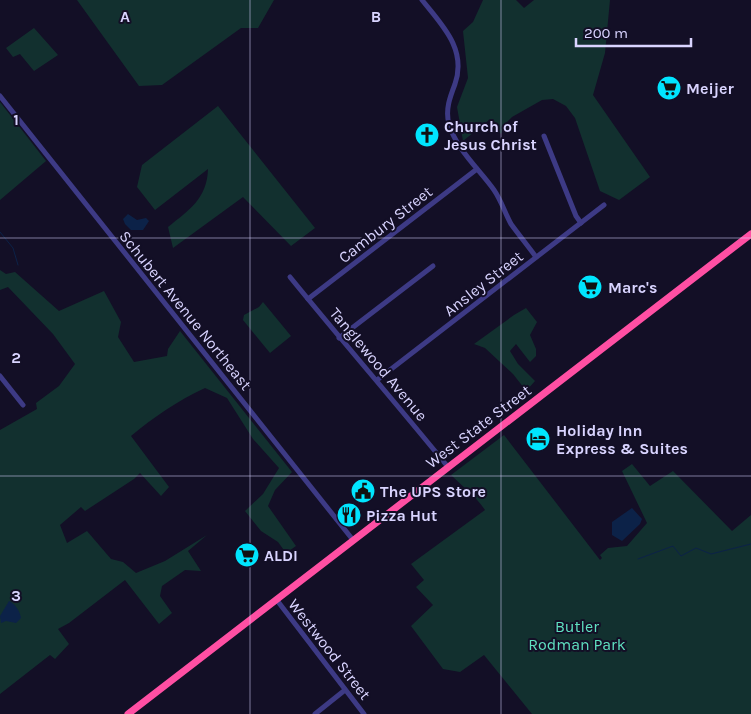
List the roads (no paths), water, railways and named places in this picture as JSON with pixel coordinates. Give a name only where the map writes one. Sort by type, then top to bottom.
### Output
[{"type":"highway","name":"West State Street","points":[[128,714],[751,234]]},
{"type":"street","points":[[422,0],[450,36],[456,49],[458,72],[449,99],[448,119],[453,136],[498,196],[515,229],[536,257]]},
{"type":"street","name":"Schubert Avenue Northeast","points":[[0,96],[353,540]]},
{"type":"street","points":[[544,136],[580,224]]},
{"type":"street","name":"Cambury Street","points":[[308,299],[478,169]]},
{"type":"street","name":"Ansley Street","points":[[377,380],[604,205]]},
{"type":"street","points":[[339,338],[433,266]]},
{"type":"street","name":"Tanglewood Avenue","points":[[290,277],[448,467]]},
{"type":"street","points":[[0,376],[23,405]]},
{"type":"street","name":"Westwood Street","points":[[276,600],[364,714]]},
{"type":"street","points":[[315,714],[346,690]]},
{"type":"water","points":[[128,214],[137,220],[146,218],[149,221],[143,230],[131,230],[123,219]]},
{"type":"water","points":[[632,508],[642,519],[640,524],[622,541],[612,535],[612,522]]},
{"type":"water","points":[[9,601],[17,608],[21,618],[16,623],[6,621],[1,623],[0,616]]},
{"type":"waterway","points":[[0,232],[13,248],[18,265]]},
{"type":"waterway","points":[[638,559],[673,546],[681,556],[696,548],[711,554],[751,544]]},
{"type":"place","name":"Meijer","points":[[669,88]]},
{"type":"place","name":"Church of Jesus Christ","points":[[427,135]]},
{"type":"place","name":"Marc's","points":[[590,287]]},
{"type":"place","name":"Holiday Inn Express & Suites","points":[[538,439]]},
{"type":"place","name":"The UPS Store","points":[[363,491]]},
{"type":"place","name":"Pizza Hut","points":[[349,515]]},
{"type":"place","name":"ALDI","points":[[247,555]]},
{"type":"park label","name":"Butler Rodman Park","points":[[577,635]]}]
